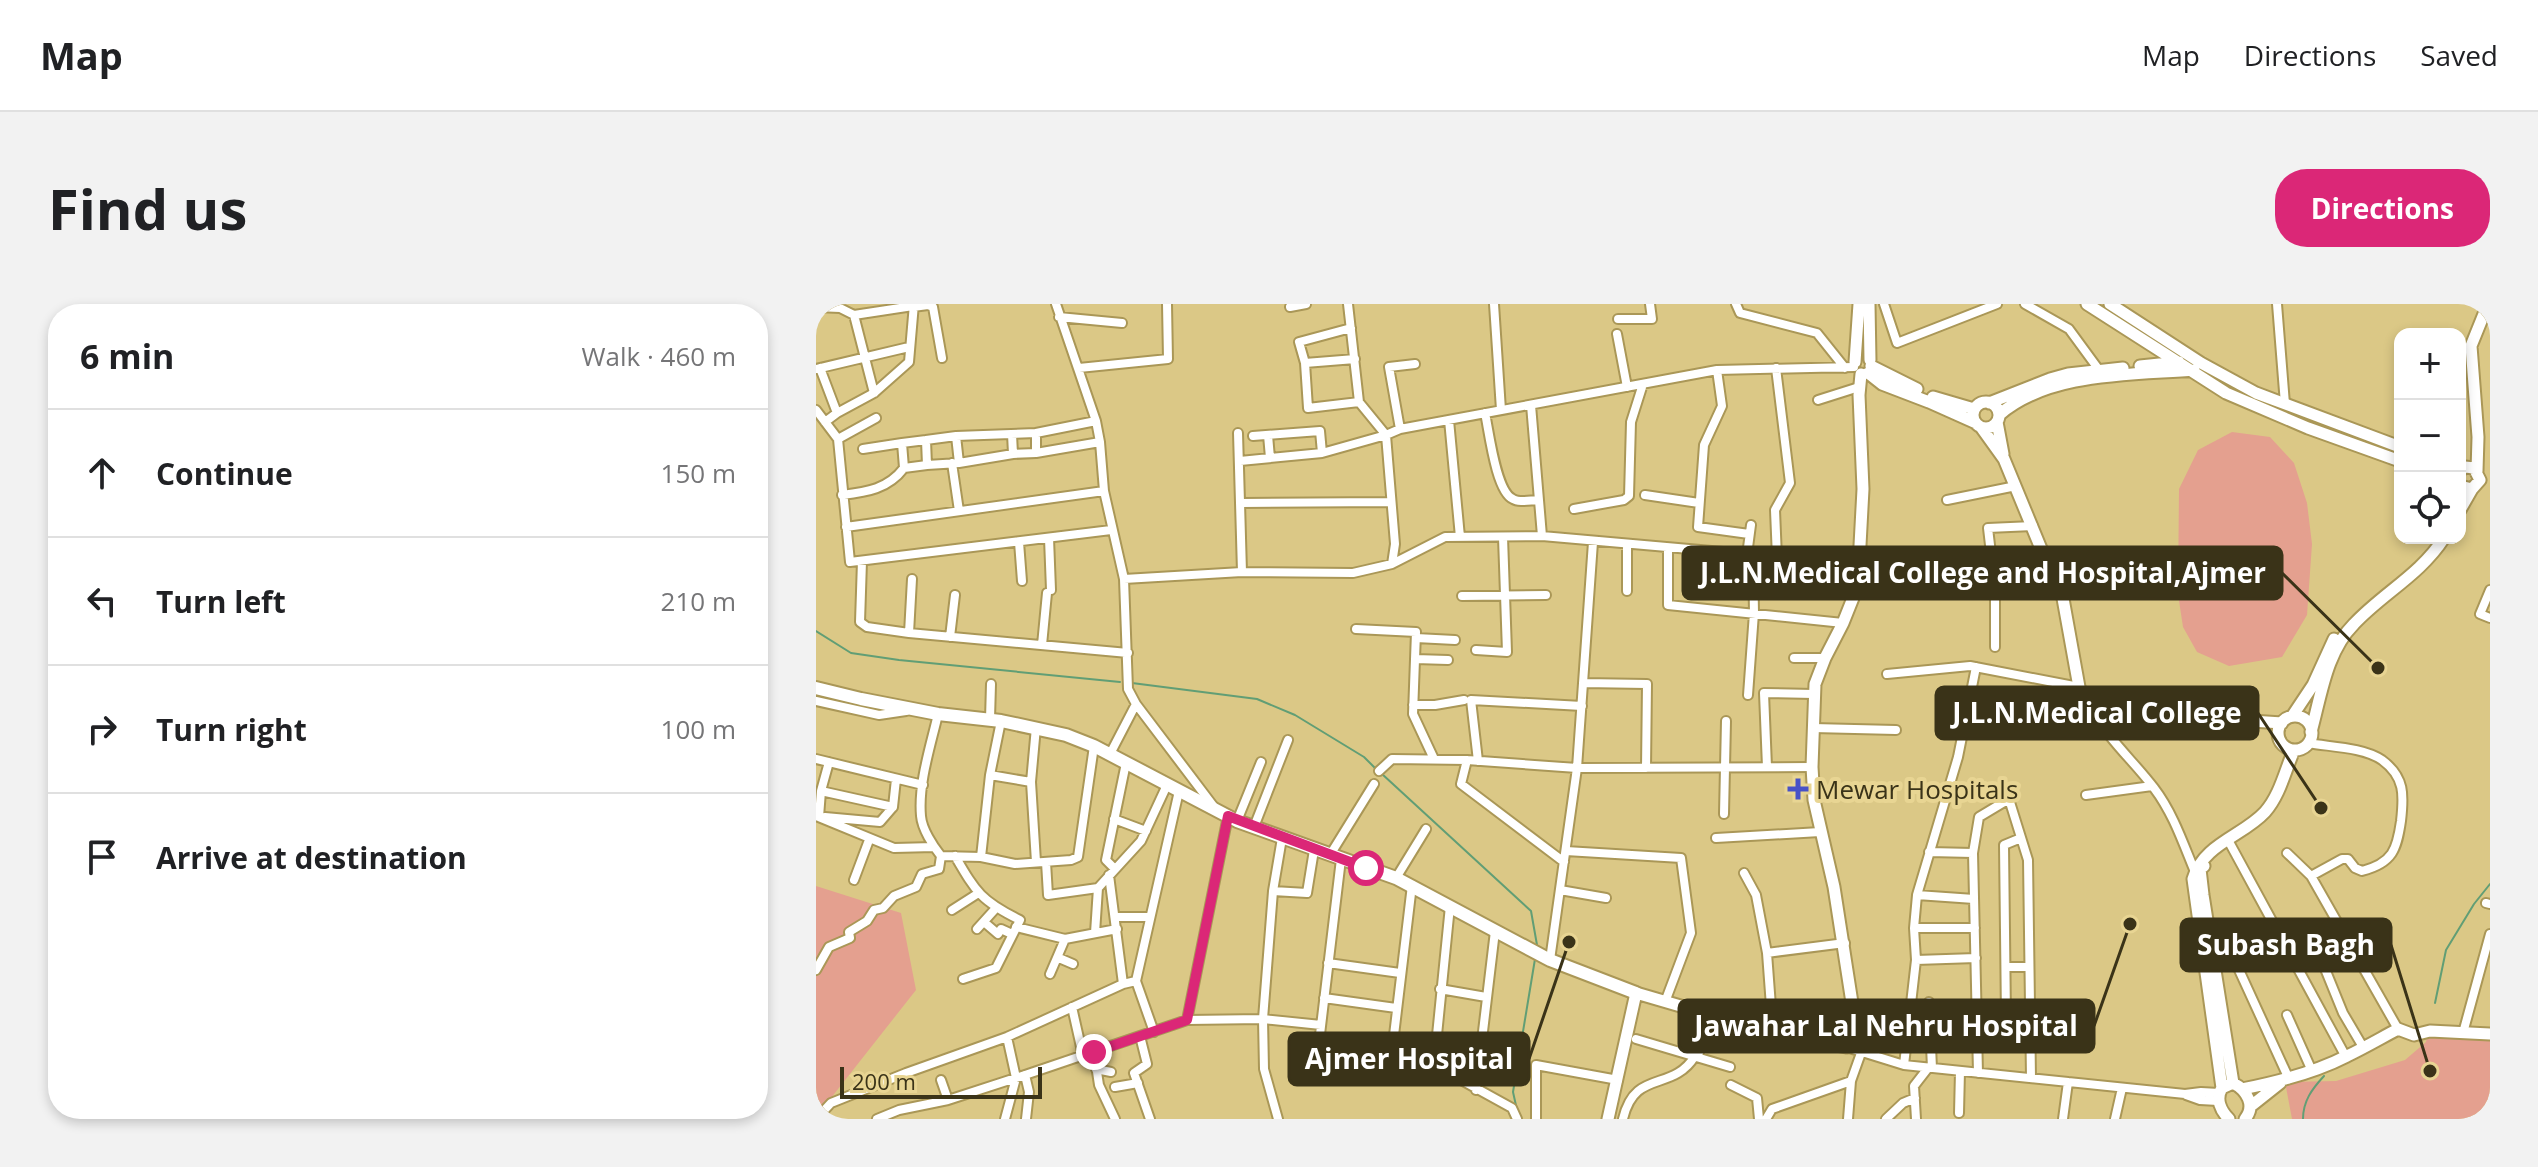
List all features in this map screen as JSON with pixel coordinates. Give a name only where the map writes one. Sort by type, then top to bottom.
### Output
[{"type":"main road","points":[[816,688],[938,714],[1036,727],[1094,746],[1227,816],[1396,878],[1543,956],[1636,993]]},
{"type":"street","points":[[1056,304],[1096,421],[1100,442],[1104,491],[1124,579],[1128,689],[1136,704],[1227,816]]},
{"type":"street","points":[[1079,368],[1168,359],[1167,304]]},
{"type":"street","points":[[1290,307],[1306,304]]},
{"type":"street","points":[[1348,304],[1359,402],[1386,435],[1395,544],[1392,564]]},
{"type":"street","points":[[1494,304],[1501,410]]},
{"type":"street","points":[[1618,319],[1652,319],[1650,304]]},
{"type":"street","points":[[1736,304],[1740,313],[1817,333],[1882,384],[1989,428],[2018,399],[2050,383]]},
{"type":"street","points":[[1859,304],[1865,396],[1861,416]]},
{"type":"street","points":[[1846,1047],[1854,1035],[1855,1022],[1845,943],[1820,832],[1812,767],[1814,694],[1825,658],[1855,593],[1863,489],[1859,387],[1869,304]]},
{"type":"street","points":[[1884,304],[1897,343],[1997,304]]},
{"type":"street","points":[[2025,304],[2069,329],[2102,374]]},
{"type":"street","points":[[2087,304],[2226,393],[2301,425],[2394,459]]},
{"type":"street","points":[[2110,304],[2193,358],[2256,393],[2394,445]]},
{"type":"street","points":[[2277,304],[2285,404]]},
{"type":"street","points":[[2468,476],[2478,437],[2471,346],[2488,304]]},
{"type":"street","points":[[825,422],[874,393],[909,362],[914,306]]},
{"type":"street","points":[[816,307],[840,308],[854,315],[914,306],[933,307],[942,358]]},
{"type":"street","points":[[854,315],[874,393]]},
{"type":"street","points":[[1059,317],[1122,323]]},
{"type":"street","points":[[1351,328],[1299,342],[1305,363],[1308,408],[1359,402]]},
{"type":"street","points":[[1617,334],[1627,387]]},
{"type":"street","points":[[837,413],[818,368],[909,347]]},
{"type":"street","points":[[1974,409],[1981,403],[2050,383],[2193,358]]},
{"type":"street","points":[[1305,363],[1355,359]]},
{"type":"street","points":[[1400,429],[1389,367],[1415,364]]},
{"type":"street","points":[[1776,368],[1790,483],[1775,510],[1777,558]]},
{"type":"street","points":[[1240,461],[1322,453],[1400,429],[1717,370],[1861,368],[1932,397],[1974,409]]},
{"type":"street","points":[[2102,374],[2210,368]]},
{"type":"street","points":[[1717,370],[1722,406],[1704,445],[1698,527],[1750,530],[1754,613],[1748,695]]},
{"type":"street","points":[[1574,509],[1624,500],[1629,496],[1631,422],[1643,384]]},
{"type":"street","points":[[1818,400],[1859,387]]},
{"type":"street","points":[[1989,403],[1997,408],[2004,459]]},
{"type":"street","points":[[1531,405],[1542,536]]},
{"type":"street","points":[[1974,409],[1978,425],[2004,459],[2062,593],[2079,687],[2101,728],[2166,806],[2195,872]]},
{"type":"street","points":[[816,410],[838,439],[850,562],[1111,530]]},
{"type":"street","points":[[2301,425],[2305,411]]},
{"type":"street","points":[[1485,413],[1499,476],[1506,492],[1516,500],[1539,500]]},
{"type":"street","points":[[838,439],[876,418]]},
{"type":"street","points":[[1449,420],[1460,537]]},
{"type":"street","points":[[863,449],[956,436],[1036,433],[1096,421]]},
{"type":"street","points":[[1253,436],[1320,431],[1322,453]]},
{"type":"street","points":[[1036,433],[1036,453]]},
{"type":"street","points":[[1238,433],[1242,572]]},
{"type":"street","points":[[1012,434],[1013,454]]},
{"type":"street","points":[[1268,435],[1270,458]]},
{"type":"street","points":[[956,436],[959,511]]},
{"type":"street","points":[[926,440],[927,465]]},
{"type":"street","points":[[904,468],[1036,453],[1100,442]]},
{"type":"street","points":[[842,495],[869,492],[894,482],[904,468],[902,443]]},
{"type":"street","points":[[2468,476],[2490,485]]},
{"type":"street","points":[[2468,476],[2490,491]]},
{"type":"street","points":[[1947,500],[2016,486]]},
{"type":"street","points":[[846,527],[1104,491]]},
{"type":"street","points":[[1645,495],[1699,503]]},
{"type":"street","points":[[1241,503],[1391,502]]},
{"type":"street","points":[[1995,647],[1995,588],[1988,528],[2033,526]]},
{"type":"street","points":[[1124,579],[1242,572],[1353,573],[1392,564],[1445,537],[1542,536],[1859,564]]},
{"type":"street","points":[[1476,650],[1507,652],[1503,537]]},
{"type":"street","points":[[1042,645],[1049,592],[1049,538]]},
{"type":"street","points":[[1019,542],[1022,581]]},
{"type":"street","points":[[1543,956],[1560,890],[1577,768],[1593,542]]},
{"type":"street","points":[[2090,704],[2100,711],[2282,723],[2293,715],[2313,685],[2321,664],[2351,615],[2409,570],[2430,544]]},
{"type":"street","points":[[2253,722],[2285,745],[2305,747],[2323,683],[2346,633],[2421,568],[2439,544]]},
{"type":"street","points":[[1627,545],[1627,591]]},
{"type":"street","points":[[1668,549],[1668,605],[1843,623]]},
{"type":"street","points":[[2045,553],[2120,554]]},
{"type":"street","points":[[862,561],[860,622],[867,627],[1128,653]]},
{"type":"street","points":[[909,633],[912,579]]},
{"type":"street","points":[[1995,588],[2056,585]]},
{"type":"street","points":[[2490,590],[2480,614],[2490,618]]},
{"type":"street","points":[[950,637],[955,595]]},
{"type":"street","points":[[1462,596],[1546,595]]},
{"type":"street","points":[[1356,629],[1416,632],[1413,714],[1434,759]]},
{"type":"street","points":[[1416,638],[1455,640]]},
{"type":"street","points":[[1794,658],[1825,658]]},
{"type":"street","points":[[1415,659],[1448,660]]},
{"type":"street","points":[[1887,674],[1984,669],[2079,687]]},
{"type":"street","points":[[1904,1065],[1916,960],[1914,928],[1917,895],[1984,669]]},
{"type":"street","points":[[1583,683],[1647,684],[1646,768]]},
{"type":"street","points":[[981,857],[996,720],[991,684]]},
{"type":"street","points":[[1767,767],[1764,693],[1814,694]]},
{"type":"street","points":[[1413,705],[1464,700]]},
{"type":"street","points":[[1478,761],[1471,700],[1582,706]]},
{"type":"street","points":[[816,701],[879,715],[915,709]]},
{"type":"street","points":[[1110,754],[1136,704]]},
{"type":"street","points":[[816,970],[829,947],[850,938],[849,932],[867,921],[874,910],[883,908],[894,896],[916,887],[922,874],[939,869],[941,856],[921,818],[923,785],[938,714]]},
{"type":"street","points":[[2293,715],[2306,720],[2310,738]]},
{"type":"street","points":[[1724,814],[1726,721]]},
{"type":"street","points":[[2206,935],[2192,885],[2195,872],[2227,840],[2263,814],[2278,795],[2285,745],[2282,723]]},
{"type":"street","points":[[1036,727],[1031,782],[1036,862]]},
{"type":"street","points":[[1813,728],[1896,730]]},
{"type":"street","points":[[2310,738],[2379,758],[2399,777],[2404,796],[2397,848],[2387,860],[2362,871],[2348,859],[2342,859],[2311,876]]},
{"type":"street","points":[[1254,827],[1288,740]]},
{"type":"street","points":[[941,856],[981,857],[1015,864],[1078,857],[1094,746]]},
{"type":"street","points":[[816,759],[923,785]]},
{"type":"street","points":[[1392,770],[1379,771],[1392,759],[1467,760],[1577,768],[1812,767]]},
{"type":"street","points":[[1467,760],[1461,784],[1564,862]]},
{"type":"street","points":[[817,817],[829,762]]},
{"type":"street","points":[[1187,1020],[1227,816],[1261,762]]},
{"type":"street","points":[[1123,984],[1112,872],[1106,860],[1126,763]]},
{"type":"street","points":[[990,775],[1031,782]]},
{"type":"street","points":[[817,817],[880,822],[893,807],[896,779]]},
{"type":"street","points":[[1374,784],[1336,857],[1316,1068],[1386,1079],[1412,885]]},
{"type":"street","points":[[2086,795],[2152,786]]},
{"type":"street","points":[[1095,933],[1098,888],[1141,841],[1173,788]]},
{"type":"street","points":[[1154,1032],[1136,981],[1173,788]]},
{"type":"street","points":[[821,791],[893,807]]},
{"type":"street","points":[[1978,1073],[1973,853],[1979,817],[2009,799],[2028,860],[2031,1078]]},
{"type":"street","points":[[817,817],[894,848],[934,847]]},
{"type":"street","points":[[1114,819],[1146,831]]},
{"type":"street","points":[[1396,878],[1426,829]]},
{"type":"street","points":[[1716,838],[1820,832]]},
{"type":"street","points":[[1278,1119],[1264,1069],[1263,1019],[1273,891],[1282,838]]},
{"type":"street","points":[[2006,1018],[2004,845],[2021,838]]},
{"type":"street","points":[[854,880],[869,840]]},
{"type":"street","points":[[2222,1117],[2227,1091],[2200,869],[2227,840]]},
{"type":"street","points":[[2227,840],[2346,1057]]},
{"type":"street","points":[[1273,891],[1307,893],[1314,850]]},
{"type":"street","points":[[1566,851],[1681,858],[1691,933],[1665,1002]]},
{"type":"street","points":[[1929,852],[1973,853]]},
{"type":"street","points":[[2287,853],[2311,876],[2398,1029],[2414,1035],[2430,1031],[2490,1034]]},
{"type":"street","points":[[955,856],[977,894],[1020,920],[996,968],[963,979]]},
{"type":"street","points":[[1046,862],[1048,895],[1098,888]]},
{"type":"street","points":[[1015,864],[1018,877]]},
{"type":"street","points":[[1744,873],[1756,895],[1767,953],[1773,1033]]},
{"type":"street","points":[[1560,890],[1606,898]]},
{"type":"street","points":[[952,910],[977,894]]},
{"type":"street","points":[[1917,895],[1974,899]]},
{"type":"street","points":[[1434,1065],[1450,905]]},
{"type":"street","points":[[996,908],[980,926],[998,934],[1001,929],[1065,939],[1117,929]]},
{"type":"street","points":[[1115,917],[1149,917]]},
{"type":"street","points":[[1914,928],[1975,928]]},
{"type":"street","points":[[1476,1090],[1495,931]]},
{"type":"street","points":[[2463,1033],[2487,960],[2490,934]]},
{"type":"street","points":[[1050,974],[1065,939]]},
{"type":"street","points":[[1767,953],[1845,943]]},
{"type":"street","points":[[2317,949],[2343,1013],[2363,1047]]},
{"type":"street","points":[[1059,958],[1073,964]]},
{"type":"street","points":[[1916,960],[1976,958]]},
{"type":"street","points":[[2234,959],[2286,1080]]},
{"type":"street","points":[[1328,963],[1400,973]]},
{"type":"street","points":[[2006,967],[2029,967]]},
{"type":"street","points":[[816,1119],[831,1103],[1007,1037],[1123,984],[1136,981]]},
{"type":"street","points":[[1440,989],[1486,997]]},
{"type":"street","points":[[1608,1119],[1636,993],[1773,1033],[1846,1047],[1904,1065],[2185,1094],[2200,1100],[2312,1071],[2398,1029]]},
{"type":"street","points":[[1324,998],[1396,1008]]},
{"type":"street","points":[[1916,1119],[1914,1086],[1930,1068],[1929,1002]]},
{"type":"street","points":[[1072,1007],[1083,1056]]},
{"type":"street","points":[[2327,1020],[2343,1013]]},
{"type":"street","points":[[1623,1119],[1626,1105],[1635,1092],[1680,1073],[1696,1057],[1707,1015]]},
{"type":"street","points":[[2287,1015],[2312,1071]]},
{"type":"street","points":[[877,1119],[899,1110],[948,1100],[1187,1020],[1263,1019],[1321,1025]]},
{"type":"street","points":[[1140,1036],[1147,1064],[1134,1073],[1150,1119]]},
{"type":"street","points":[[1007,1037],[1020,1077],[1029,1092],[1026,1119]]},
{"type":"street","points":[[1636,1039],[1730,1067]]},
{"type":"street","points":[[1094,1052],[1099,1085],[1115,1119]]},
{"type":"street","points":[[1392,1052],[1434,1065],[1512,1108],[1517,1119]]},
{"type":"street","points":[[1848,1119],[1851,1081],[1861,1053]]},
{"type":"street","points":[[1536,1119],[1536,1065],[1618,1080]]},
{"type":"street","points":[[1096,1069],[1111,1072]]},
{"type":"street","points":[[1959,1113],[1960,1071]]},
{"type":"street","points":[[1005,1119],[1020,1077]]},
{"type":"street","points":[[941,1080],[948,1100]]},
{"type":"street","points":[[2227,1091],[2249,1115],[2286,1080]]},
{"type":"street","points":[[1766,1119],[1772,1109],[1851,1081]]},
{"type":"street","points":[[2063,1119],[2068,1082]]},
{"type":"street","points":[[1115,1087],[1138,1083]]},
{"type":"street","points":[[1731,1085],[1757,1098],[1759,1119]]},
{"type":"street","points":[[2115,1119],[2122,1088]]},
{"type":"street","points":[[1886,1119],[1903,1103],[1915,1098]]},
{"type":"shaded area","points":[[2232,432],[2270,437],[2294,463],[2307,503],[2312,544],[2307,615],[2282,657],[2229,666],[2197,652],[2183,627],[2178,594],[2179,489],[2198,450]]},
{"type":"shaded area","points":[[816,886],[901,913],[916,990],[816,1117]]},
{"type":"shaded area","points":[[2429,1028],[2490,1033],[2490,1119],[2292,1119],[2285,1082],[2336,1081],[2405,1060],[2426,1042]]},
{"type":"waterway","points":[[816,631],[851,653],[1120,682]]},
{"type":"waterway","points":[[1132,683],[1257,699],[1295,715],[1364,757],[1377,770]]},
{"type":"waterway","points":[[1382,774],[1531,911],[1537,945]]},
{"type":"waterway","points":[[2435,1003],[2446,950],[2490,884]]},
{"type":"waterway","points":[[1517,1110],[1513,1092],[1535,959]]},
{"type":"waterway","points":[[2303,1119],[2309,1096],[2324,1076]]},
{"type":"place","name":"J.L.N.Medical College and Hospital,Ajmer","points":[[2378,668]]},
{"type":"place","name":"Mewar Hospitals","points":[[1798,789]]},
{"type":"place","name":"J.L.N.Medical College","points":[[2321,808]]},
{"type":"place","name":"Jawahar Lal Nehru Hospital","points":[[2130,924]]},
{"type":"place","name":"Ajmer Hospital","points":[[1569,942]]},
{"type":"place","name":"Subash Bagh","points":[[2430,1071]]},
{"type":"route","points":[[1094,1052],[1187,1020],[1228,816],[1366,868]]}]
